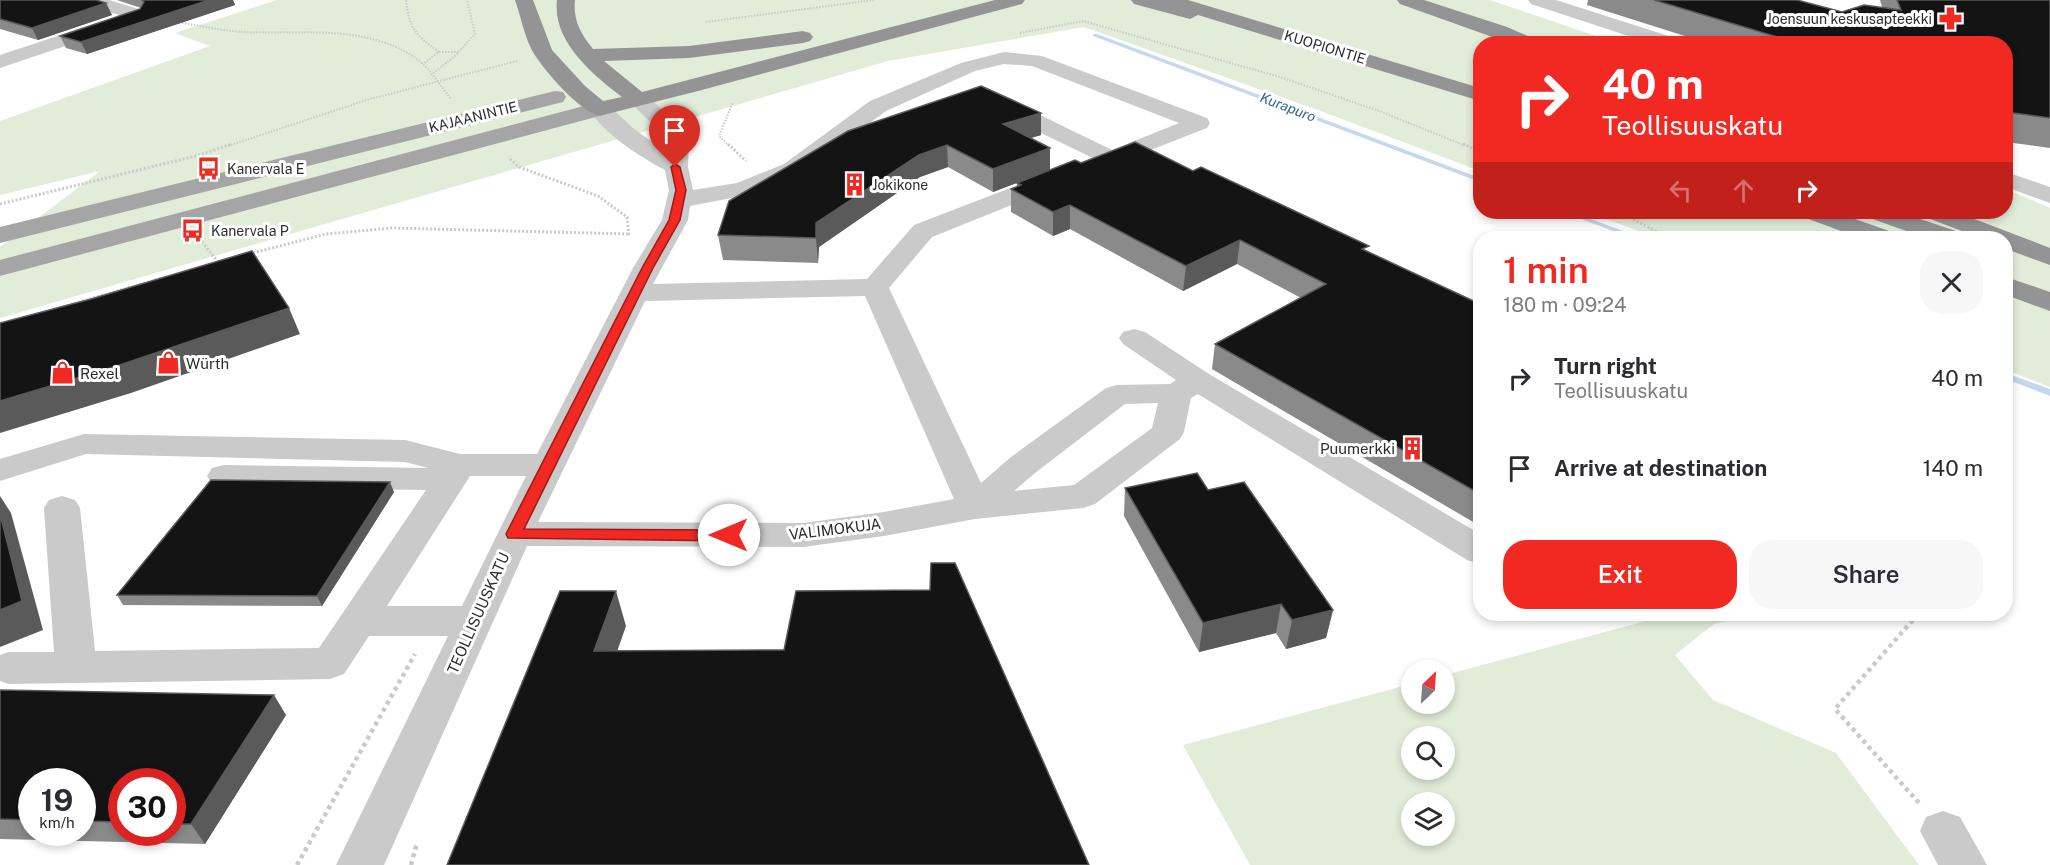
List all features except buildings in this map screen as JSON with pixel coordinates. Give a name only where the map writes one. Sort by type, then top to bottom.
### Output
[{"type":"highway","points":[[524,0],[543,52],[577,91],[598,109],[636,89]]},
{"type":"highway","points":[[566,0],[563,15],[573,38],[614,83],[636,89],[691,87],[1016,0]]},
{"type":"highway","points":[[1140,0],[1338,51]]},
{"type":"highway","name":"KUOPIONTIE","points":[[1169,0],[1473,93]]},
{"type":"highway","name":"KUOPIONTIE","points":[[1222,0],[1473,74]]},
{"type":"highway","points":[[1406,0],[1507,36]]},
{"type":"highway","points":[[854,24],[884,16]]},
{"type":"highway","points":[[657,73],[823,32]]},
{"type":"highway","points":[[590,55],[689,52],[803,37]]},
{"type":"highway","name":"KAJAANINTIE","points":[[577,91],[614,83]]},
{"type":"highway","points":[[1831,219],[1864,231]]},
{"type":"highway","points":[[1896,219],[1930,231]]},
{"type":"highway","points":[[1952,219],[1983,231]]},
{"type":"highway","points":[[2013,243],[2050,257]]},
{"type":"highway","points":[[2013,262],[2050,275]]},
{"type":"highway","points":[[2013,288],[2050,302]]},
{"type":"main road","name":"KAJAANINTIE","points":[[0,235],[577,91]]},
{"type":"main road","name":"KAJAANINTIE","points":[[0,268],[598,109]]},
{"type":"street","points":[[90,0],[138,15]]},
{"type":"street","points":[[1537,0],[1649,36]]},
{"type":"street","points":[[0,62],[138,15]]},
{"type":"street","points":[[598,109],[622,132],[646,150],[678,183],[743,189],[792,169],[878,106],[968,67],[1004,58],[1035,60],[1199,123],[923,231],[875,287],[635,293]]},
{"type":"street","name":"TEOLLISUUSKATU","points":[[360,865],[475,621],[513,534],[635,293],[675,220],[678,137],[636,89]]},
{"type":"street","points":[[981,96],[1111,158]]},
{"type":"street","points":[[2013,182],[2050,196]]},
{"type":"street","points":[[875,287],[975,507],[1023,465],[1117,395],[1187,387]]},
{"type":"street","points":[[1134,338],[1187,387],[1473,547]]},
{"type":"street","name":"VALIMOKUJA","points":[[513,534],[803,535],[884,524],[975,507],[1083,496],[1168,432],[1187,387]]},
{"type":"street","points":[[0,470],[84,444],[405,451],[455,472]]},
{"type":"street","points":[[224,476],[455,472],[548,465]]},
{"type":"street","points":[[9,668],[330,663],[455,472]]},
{"type":"street","points":[[62,508],[76,667]]},
{"type":"street","points":[[359,621],[475,621]]},
{"type":"path","points":[[406,0],[408,24],[416,35],[439,52],[458,52]]},
{"type":"path","points":[[431,75],[475,34],[467,0]]},
{"type":"path","points":[[138,15],[242,32],[329,34],[374,41],[408,54],[423,64],[434,81],[454,101]]},
{"type":"path","points":[[1016,34],[1083,21],[1280,77],[1379,111],[1473,148]]},
{"type":"path","points":[[423,64],[439,52]]},
{"type":"path","points":[[0,204],[196,156],[434,81],[524,59]]},
{"type":"path","points":[[733,102],[719,136],[767,179]]},
{"type":"path","points":[[504,152],[519,167],[598,196]]},
{"type":"path","points":[[1632,219],[1656,231]]},
{"type":"path","points":[[240,256],[326,234],[392,228],[629,234]]},
{"type":"path","points":[[199,238],[218,262],[207,265]]},
{"type":"path","points":[[46,311],[172,275]]},
{"type":"path","points":[[1912,621],[1835,709],[1953,848]]},
{"type":"green space","points":[[277,0],[1490,0],[1595,36],[1473,36],[1473,168],[1318,110],[1084,27],[888,61],[0,318],[0,247],[100,171],[0,195],[0,121],[210,46],[175,33]]},
{"type":"green space","points":[[2013,192],[2050,208],[2050,387],[2013,373],[2013,231],[1639,231],[1606,219],[2013,219]]},
{"type":"green space","points":[[1646,621],[1726,621],[1714,624],[1675,655],[1713,700],[1836,753],[1919,865],[1250,865],[1183,745],[1401,687],[1401,714],[1455,714],[1455,672]]},
{"type":"waterway","name":"Kurapuro","points":[[1095,35],[1473,177]]},
{"type":"waterway","name":"Kurapuro","points":[[1585,219],[1619,231]]},
{"type":"waterway","name":"Kurapuro","points":[[2013,379],[2050,393]]},
{"type":"place","name":"Joensuun keskusapteekki","points":[[1950,19]]},
{"type":"place","name":"Kanervala E","points":[[209,169]]},
{"type":"place","name":"Jokikone","points":[[854,185]]},
{"type":"place","name":"Kanervala P","points":[[193,231]]},
{"type":"place","name":"Würth","points":[[168,363]]},
{"type":"place","name":"Rexel","points":[[62,373]]},
{"type":"place","name":"Puumerkki","points":[[1413,448]]},
{"type":"route","points":[[675,167],[681,190],[675,220],[647,268],[513,534],[729,535]]}]
